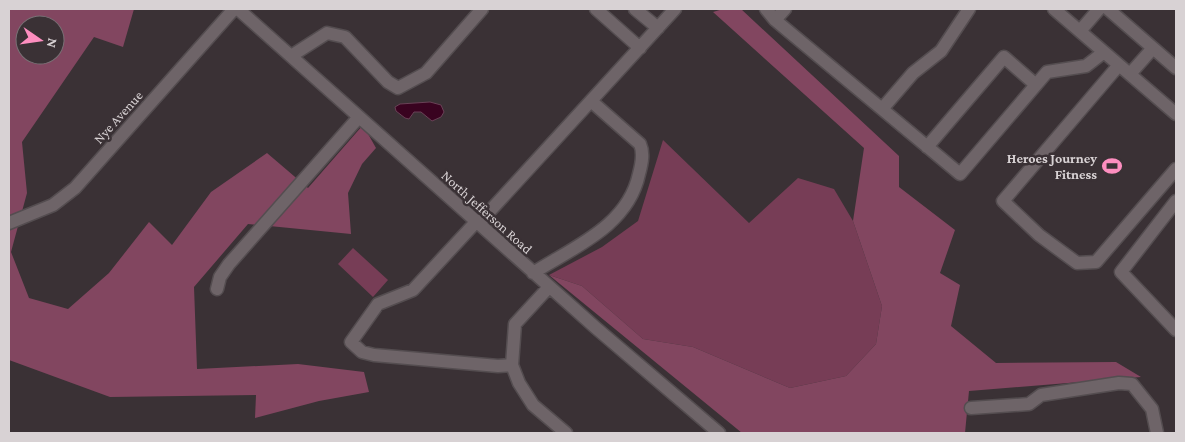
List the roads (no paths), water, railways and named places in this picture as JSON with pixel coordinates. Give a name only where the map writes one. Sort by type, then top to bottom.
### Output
[{"type":"street","name":"Nye Avenue","points":[[9,223],[53,205],[75,188],[234,9]]},
{"type":"street","name":"North Jefferson Road","points":[[238,9],[533,273],[719,433]]},
{"type":"street","points":[[291,56],[327,33],[345,37],[388,82],[398,88],[426,73],[482,9]]},
{"type":"street","points":[[596,9],[640,48]]},
{"type":"street","points":[[636,9],[658,28]]},
{"type":"street","points":[[512,365],[498,366],[374,355],[362,352],[351,342],[378,304],[413,290],[591,101],[674,9]]},
{"type":"street","points":[[766,9],[775,20],[960,174],[1047,72],[1086,66],[1104,52]]},
{"type":"street","points":[[775,20],[784,9]]},
{"type":"street","points":[[882,109],[913,73],[941,51],[969,9]]},
{"type":"street","points":[[1054,9],[1176,114]]},
{"type":"street","points":[[1080,31],[1099,9]]},
{"type":"street","points":[[1108,9],[1176,68]]},
{"type":"street","points":[[1130,74],[1153,48]]},
{"type":"street","points":[[927,148],[1004,57],[1036,85]]},
{"type":"street","points":[[1119,65],[1003,201],[1039,235],[1077,263],[1096,262],[1176,169]]},
{"type":"street","points":[[533,273],[586,243],[603,229],[624,207],[636,184],[643,151],[640,144],[591,101]]},
{"type":"street","points":[[217,289],[220,277],[229,264],[359,117]]},
{"type":"street","points":[[1176,201],[1121,272],[1176,330]]},
{"type":"street","points":[[549,287],[515,324],[512,365],[519,383],[533,405],[566,433]]},
{"type":"street","points":[[970,408],[1029,404],[1040,394],[1119,383],[1132,384],[1152,409],[1157,433]]},
{"type":"place","name":"Heroes Journey Fitness","points":[[1112,166]]}]
